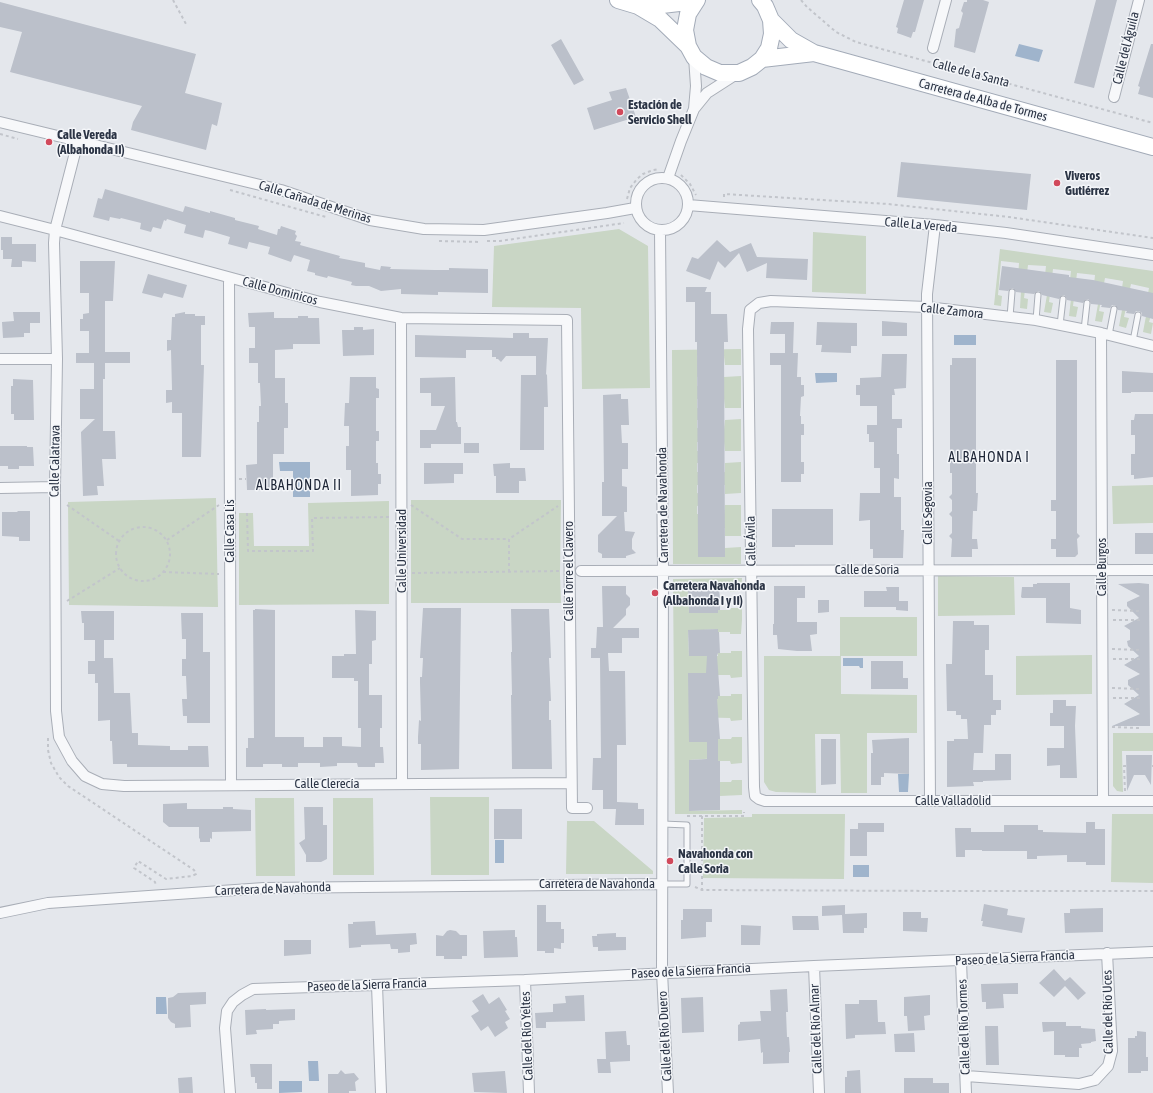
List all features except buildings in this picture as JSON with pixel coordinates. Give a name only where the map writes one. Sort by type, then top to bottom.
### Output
[{"type":"main road","points":[[618,0],[638,6],[660,19],[706,68],[720,73],[739,72],[752,67],[762,59],[769,48],[772,34],[765,6]]},
{"type":"main road","points":[[638,6],[662,5],[697,0]]},
{"type":"main road","points":[[691,51],[685,30],[688,14],[697,0]]},
{"type":"main road","name":"Carretera de Alba de Tormes","points":[[765,6],[791,40],[814,53],[1153,147]]},
{"type":"main road","name":"Carretera de Alba de Tormes","points":[[762,59],[814,53]]},
{"type":"street","points":[[933,48],[946,0]]},
{"type":"street","name":"Calle del Águila","points":[[1114,97],[1139,0]]},
{"type":"street","points":[[670,174],[694,109],[696,86],[691,51]]},
{"type":"street","points":[[694,109],[707,94],[739,72]]},
{"type":"street","name":"Calle Cañada de Merinas","points":[[0,122],[282,190],[370,220],[424,229],[484,230],[635,208]]},
{"type":"street","name":"Calle Calatrava","points":[[78,141],[55,230],[54,243],[56,359],[56,711],[59,737],[72,761],[85,776]]},
{"type":"street","points":[[670,174],[683,188],[687,196],[688,205],[686,215],[680,224],[671,229],[660,231],[648,227],[639,218],[635,208],[636,195],[647,182],[670,174]]},
{"type":"street","name":"Calle La Vereda","points":[[688,205],[1006,233],[1153,254]]},
{"type":"street","name":"Calle Dominicos","points":[[0,216],[320,302],[401,318],[567,320]]},
{"type":"street","name":"Calle Segovia","points":[[930,801],[927,294],[935,226]]},
{"type":"street","name":"Carretera de Navahonda","points":[[0,913],[48,904],[133,896],[264,888],[663,884],[663,570],[660,231]]},
{"type":"street","name":"Calle Casa Lis","points":[[229,278],[231,785]]},
{"type":"street","name":"Calle Zamora","points":[[750,310],[759,303],[771,301],[928,307],[1036,320],[1105,334],[1153,346]]},
{"type":"street","name":"Calle Ávila","points":[[750,310],[748,329],[755,796]]},
{"type":"street","name":"Calle Universidad","points":[[401,318],[402,784]]},
{"type":"street","name":"Calle Torre el Clavero","points":[[567,320],[572,808],[587,808]]},
{"type":"street","name":"Calle Burgos","points":[[1104,801],[1102,570],[1105,334]]},
{"type":"street","points":[[0,359],[56,359]]},
{"type":"street","points":[[0,488],[55,487]]},
{"type":"street","name":"Calle de Soria","points":[[581,571],[1153,570]]},
{"type":"street","name":"Calle Clerecía","points":[[85,776],[102,784],[124,786],[571,782]]},
{"type":"street","name":"Calle Valladolid","points":[[755,796],[765,801],[1153,801]]},
{"type":"street","name":"Calle del Río Duero","points":[[663,884],[662,972],[668,1093]]},
{"type":"street","name":"Paseo de la Sierra Francia","points":[[230,1093],[225,1028],[227,1012],[233,1002],[253,989],[525,980],[662,972],[1153,952]]},
{"type":"street","name":"Calle del Río Uces","points":[[966,1076],[1079,1084],[1095,1080],[1108,1066],[1112,1051],[1107,953]]},
{"type":"street","name":"Calle del Río Tormes","points":[[961,961],[966,1093]]},
{"type":"street","name":"Calle del Río Almar","points":[[814,966],[819,1093]]},
{"type":"street","name":"Calle del Río Yeltes","points":[[525,980],[529,1093]]},
{"type":"street","points":[[377,985],[382,1093]]},
{"type":"lane","points":[[1010,317],[1012,292]]},
{"type":"lane","points":[[1036,320],[1038,295]]},
{"type":"lane","points":[[1060,325],[1063,299]]},
{"type":"lane","points":[[1084,330],[1087,303]]},
{"type":"lane","points":[[1105,334],[1114,309]]},
{"type":"lane","points":[[1133,341],[1138,315]]},
{"type":"lane","points":[[663,824],[687,825],[687,884],[663,884]]},
{"type":"path","points":[[173,0],[186,24]]},
{"type":"path","name":"Calle de la Santa","points":[[801,0],[836,32],[856,42],[1153,123]]},
{"type":"path","points":[[627,200],[630,188],[637,179],[643,174],[660,169],[670,174],[680,174],[690,184],[698,197]]},
{"type":"path","points":[[724,200],[724,194],[888,204],[1009,217],[1153,238]]},
{"type":"path","points":[[238,479],[246,479]]},
{"type":"path","points":[[409,503],[462,539],[509,539],[562,503]]},
{"type":"path","points":[[67,505],[119,541]]},
{"type":"path","points":[[167,540],[219,505]]},
{"type":"path","points":[[247,513],[248,551],[313,550],[312,518],[391,517]]},
{"type":"path","points":[[138,527],[154,529],[167,540],[170,548],[168,565],[163,572],[148,580],[140,581],[132,578],[125,574],[120,568],[116,559],[116,550],[119,541],[130,530],[138,527]]},
{"type":"path","points":[[243,527],[248,527]]},
{"type":"path","points":[[509,539],[509,572]]},
{"type":"path","points":[[68,601],[120,568]]},
{"type":"path","points":[[409,573],[562,571]]},
{"type":"path","points":[[163,572],[219,574]]},
{"type":"path","points":[[1111,610],[1138,610],[1139,608]]},
{"type":"path","points":[[1111,620],[1139,620],[1139,622]]},
{"type":"path","points":[[1111,649],[1139,650],[1139,648]]},
{"type":"path","points":[[1112,659],[1139,659],[1139,661]]},
{"type":"path","points":[[1112,688],[1139,689],[1139,687]]},
{"type":"path","points":[[1112,698],[1139,698],[1139,701]]},
{"type":"path","points":[[1112,727],[1139,728],[1139,726]]},
{"type":"path","points":[[48,737],[48,750],[51,764],[59,777],[68,786],[194,870],[196,874],[192,876],[166,878],[138,861],[134,868],[155,882],[157,889]]},
{"type":"path","points":[[1125,794],[1124,766],[1126,766]]},
{"type":"path","points":[[687,816],[744,816],[744,812]]},
{"type":"path","points":[[702,816],[702,890]]},
{"type":"path","points":[[687,884],[702,890],[949,892],[1153,891]]},
{"type":"green space","points":[[619,229],[648,246],[650,388],[582,389],[581,308],[492,307],[494,246]]},
{"type":"green space","points":[[813,232],[866,236],[866,294],[812,292]]},
{"type":"green space","points":[[1000,249],[1153,271],[1153,308],[1149,322],[1153,323],[1151,334],[1143,332],[1146,316],[1144,315],[1149,288],[1131,284],[1124,317],[1129,318],[1126,328],[1119,326],[1122,310],[1119,309],[1123,281],[1105,278],[1099,311],[1104,312],[1102,322],[1095,321],[1098,304],[1092,303],[1095,275],[1077,273],[1073,306],[1078,307],[1076,317],[1069,316],[1071,299],[1068,298],[1071,271],[1053,269],[1049,302],[1053,303],[1051,313],[1044,312],[1047,295],[1043,294],[1046,266],[1028,265],[1024,298],[1028,299],[1027,309],[1020,308],[1021,291],[1017,291],[1019,263],[1001,261],[998,295],[1002,296],[1001,306],[994,305]]},
{"type":"green space","points":[[741,349],[741,365],[725,365],[724,356],[697,356],[701,377],[697,377],[697,386],[724,386],[724,377],[741,376],[741,408],[725,408],[724,399],[697,399],[697,408],[702,408],[702,420],[697,420],[697,428],[724,429],[725,420],[741,419],[741,451],[725,451],[724,442],[697,442],[697,451],[702,451],[702,463],[697,463],[697,472],[725,472],[725,463],[741,462],[741,493],[725,494],[725,485],[697,485],[697,493],[702,494],[702,505],[697,506],[697,514],[724,514],[725,505],[741,505],[741,536],[725,536],[725,528],[698,527],[698,536],[702,537],[702,548],[698,548],[698,557],[725,557],[725,548],[741,547],[741,564],[673,564],[672,350]]},
{"type":"green space","points":[[1153,485],[1153,523],[1113,524],[1112,486]]},
{"type":"green space","points":[[216,498],[218,607],[69,605],[68,502]]},
{"type":"green space","points":[[411,500],[561,500],[561,603],[411,603]]},
{"type":"green space","points":[[389,501],[389,604],[239,605],[239,513],[253,513],[254,546],[309,546],[308,503]]},
{"type":"green space","points":[[938,576],[1014,577],[1015,615],[938,616]]},
{"type":"green space","points":[[742,578],[741,591],[730,592],[730,589],[718,589],[717,586],[688,588],[689,613],[718,613],[718,610],[742,608],[741,634],[718,632],[717,629],[688,631],[689,656],[718,656],[718,653],[742,651],[742,677],[731,678],[730,675],[706,673],[688,674],[707,700],[718,699],[718,696],[742,694],[742,720],[731,721],[730,718],[689,717],[690,742],[718,742],[718,739],[742,737],[742,763],[731,764],[730,761],[718,761],[718,758],[689,760],[690,786],[742,780],[742,795],[689,800],[689,811],[742,810],[742,814],[675,814],[673,579]]},
{"type":"green space","points":[[840,617],[917,617],[917,656],[841,656],[841,694],[917,695],[917,733],[867,733],[867,793],[841,793],[840,734],[815,734],[816,793],[776,792],[769,790],[764,782],[764,656],[840,656]]},
{"type":"green space","points":[[1092,655],[1092,694],[1016,695],[1016,656]]},
{"type":"green space","points":[[1113,733],[1153,733],[1153,751],[1122,751],[1123,792],[1117,791],[1113,786]]},
{"type":"green space","points":[[430,797],[489,797],[489,875],[431,875]]},
{"type":"green space","points":[[255,798],[294,798],[295,876],[256,876]]},
{"type":"green space","points":[[333,798],[373,798],[374,875],[333,875]]},
{"type":"green space","points":[[752,814],[845,814],[844,879],[703,878],[704,818],[752,817]]},
{"type":"green space","points":[[1112,814],[1153,814],[1153,883],[1111,882]]},
{"type":"green space","points":[[567,821],[594,821],[653,871],[653,874],[566,874]]},
{"type":"water","points":[[1019,44],[1043,50],[1039,62],[1015,56]]},
{"type":"water","points":[[954,335],[976,335],[976,345],[954,345]]},
{"type":"water","points":[[815,373],[837,373],[837,382],[816,383]]},
{"type":"water","points":[[279,462],[310,462],[310,497],[293,497],[293,471],[280,471]]},
{"type":"water","points":[[843,658],[863,658],[863,668],[860,668],[859,666],[843,666]]},
{"type":"water","points":[[898,774],[909,774],[908,792],[899,792]]},
{"type":"water","points":[[495,840],[504,840],[504,863],[495,863]]},
{"type":"water","points":[[853,865],[869,865],[869,877],[853,877]]},
{"type":"water","points":[[156,997],[166,997],[167,1014],[156,1014]]},
{"type":"water","points":[[308,1061],[318,1061],[319,1081],[309,1081]]},
{"type":"water","points":[[279,1081],[302,1081],[302,1092],[279,1093]]},
{"type":"place","name":"Estación de Servicio Shell","points":[[620,112]]},
{"type":"place","name":"Calle Vereda (Albahonda II)","points":[[49,142]]},
{"type":"place","name":"Viveros Gutiérrez","points":[[1057,183]]},
{"type":"place","name":"Carretera Navahonda (Albahonda I y II)","points":[[655,593]]},
{"type":"place","name":"Navahonda con Calle Soria","points":[[670,861]]},
{"type":"district","name":"ALBAHONDA I","points":[[989,458]]},
{"type":"district","name":"ALBAHONDA II","points":[[299,486]]}]
